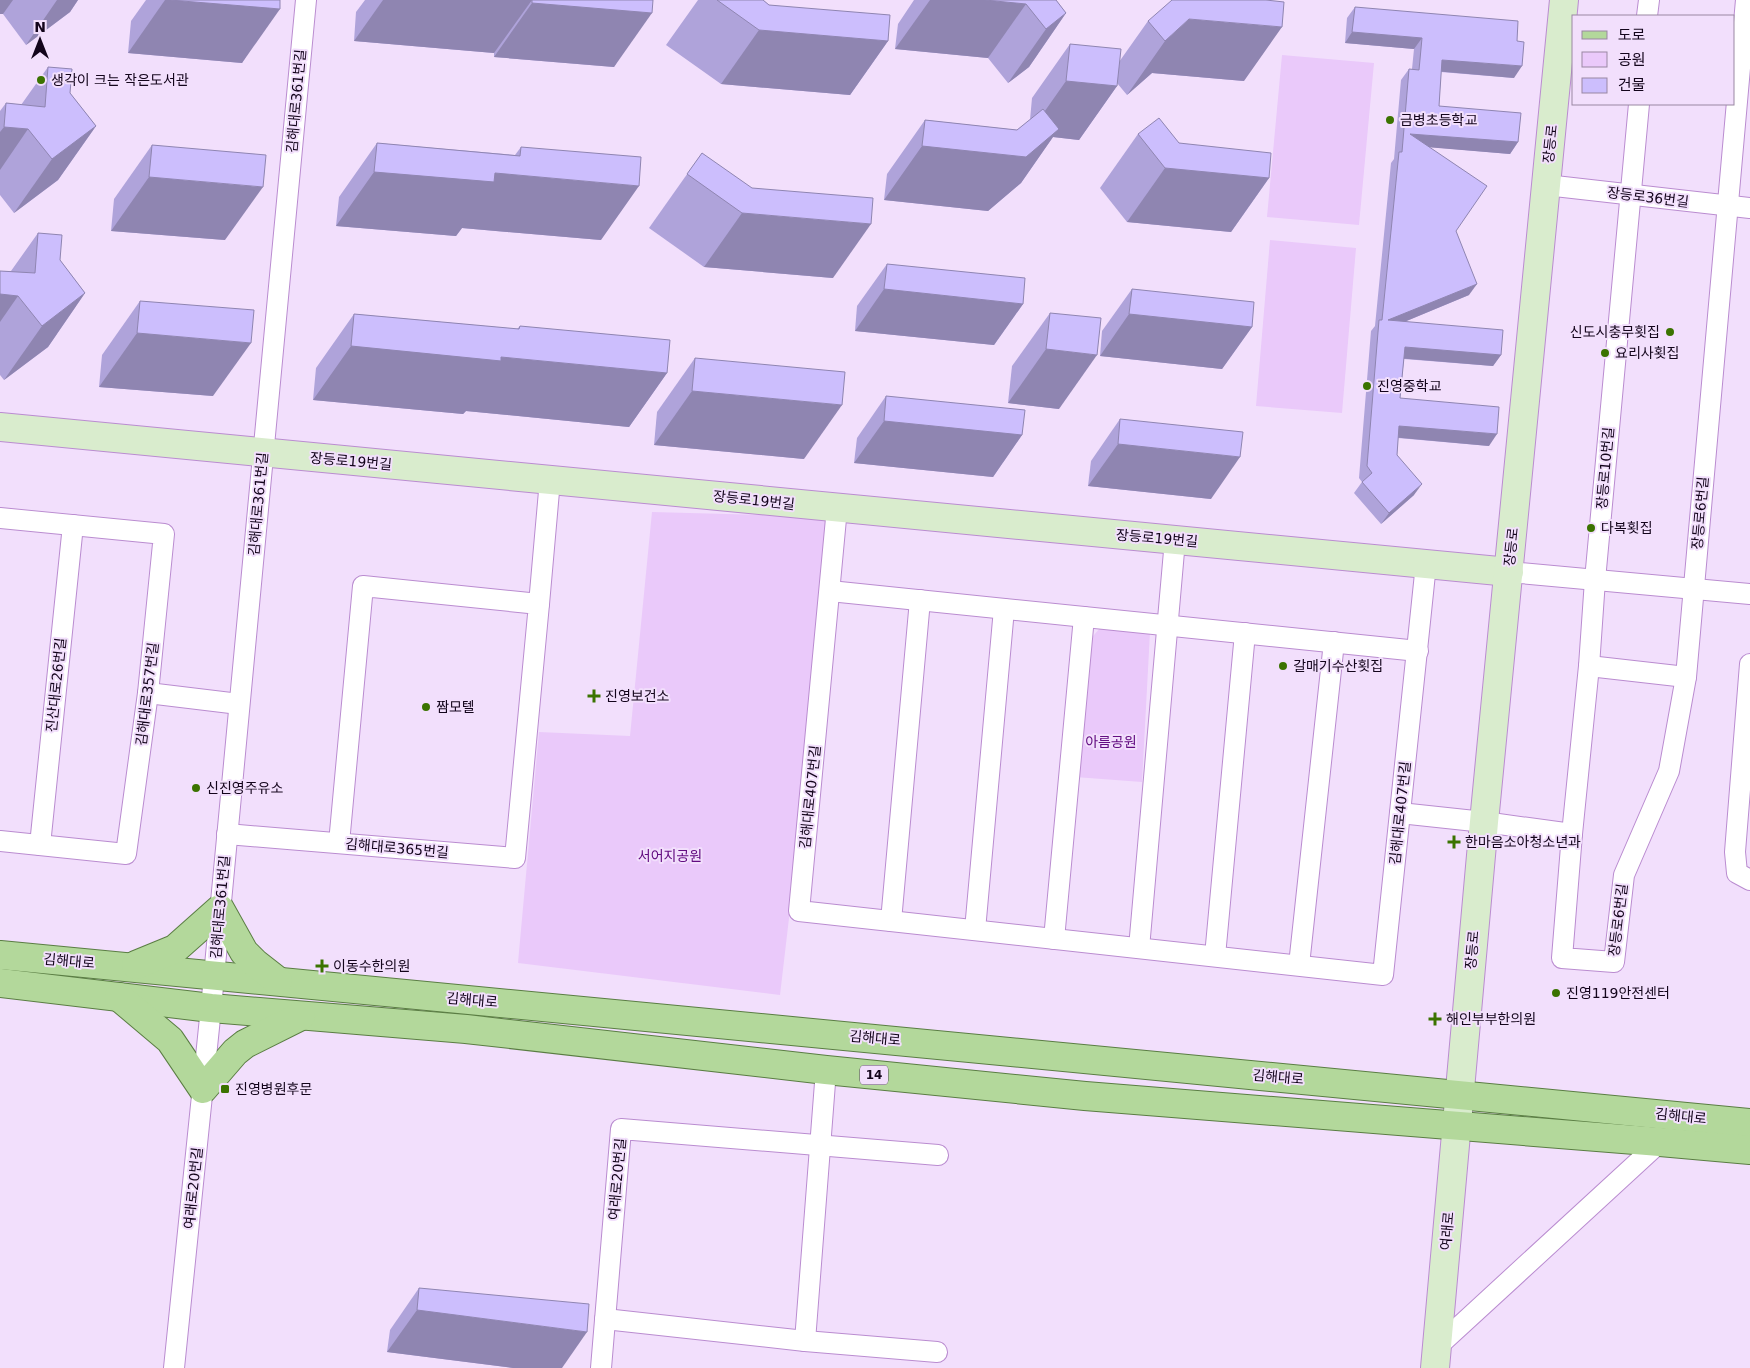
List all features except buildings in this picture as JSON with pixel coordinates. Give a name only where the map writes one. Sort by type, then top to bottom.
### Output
[{"type":"main road","points":[[132,967],[175,949],[220,910],[244,952],[278,981]]},
{"type":"main road","name":"김해대로","points":[[0,954],[1750,1123]]},
{"type":"main road","name":"김해대로","points":[[0,983],[211,1008],[466,1029],[826,1070],[1085,1096],[1750,1150]]},
{"type":"main road","points":[[119,997],[170,1040],[203,1089],[235,1052],[245,1044],[302,1016]]},
{"type":"street","name":"김해대로361번길","points":[[211,1008],[306,0]]},
{"type":"street","name":"장등로","points":[[1460,1094],[1484,822],[1564,0]]},
{"type":"street","points":[[1647,15],[1649,0]]},
{"type":"street","name":"장등로6번길","points":[[1562,958],[1614,962],[1624,874],[1669,772],[1686,677],[1746,0]]},
{"type":"street","name":"장등로10번길","points":[[1562,958],[1639,105]]},
{"type":"street","name":"장등로36번길","points":[[1546,185],[1750,208]]},
{"type":"street","name":"장등로19번길","points":[[0,427],[1508,572]]},
{"type":"street","name":"김해대로365번길","points":[[539,604],[363,586],[339,843],[515,858],[539,604],[550,480]]},
{"type":"street","name":"김해대로407번길","points":[[837,508],[799,910],[1383,974],[1426,564]]},
{"type":"street","points":[[0,518],[73,525]]},
{"type":"street","name":"김해대로357번길","points":[[40,846],[126,854],[148,693],[164,534],[73,525]]},
{"type":"street","name":"진산대로26번길","points":[[40,846],[73,525]]},
{"type":"street","points":[[1139,948],[1175,540]]},
{"type":"street","points":[[1508,572],[1750,594]]},
{"type":"street","points":[[830,591],[1418,651]]},
{"type":"street","points":[[891,920],[920,600]]},
{"type":"street","points":[[975,930],[1004,609]]},
{"type":"street","points":[[1054,938],[1084,617]]},
{"type":"street","points":[[1215,956],[1245,633]]},
{"type":"street","points":[[1299,965],[1334,642]]},
{"type":"street","points":[[1744,877],[1735,852],[1748,713],[1750,664]]},
{"type":"street","points":[[1589,666],[1686,677]]},
{"type":"street","points":[[148,693],[239,704]]},
{"type":"street","points":[[1400,813],[1572,834]]},
{"type":"street","points":[[227,834],[339,843]]},
{"type":"street","points":[[0,842],[40,846]]},
{"type":"street","name":"여래로20번길","points":[[174,1368],[211,1008]]},
{"type":"street","points":[[806,1341],[826,1070]]},
{"type":"street","name":"여래로","points":[[1436,1357],[1460,1094]]},
{"type":"street","name":"여래로20번길","points":[[602,1368],[621,1129],[820,1145]]},
{"type":"street","points":[[1436,1357],[1660,1142]]},
{"type":"street","points":[[820,1145],[938,1155]]},
{"type":"street","points":[[605,1320],[806,1341],[937,1352]]},
{"type":"green space","points":[[1282,55],[1374,63],[1359,225],[1267,217]]},
{"type":"green space","points":[[1270,240],[1356,248],[1342,413],[1256,406]]},
{"type":"green space","name":"서어지공원","points":[[652,512],[836,517],[780,995],[518,963],[539,732],[630,736]]},
{"type":"green space","name":"아름공원","points":[[1101,627],[1150,632],[1142,782],[1075,777],[1087,643]]},
{"type":"place","name":"생각이 크는 작은도서관","points":[[41,80]]},
{"type":"place","name":"금병초등학교","points":[[1390,120]]},
{"type":"place","name":"신도시충무횟집","points":[[1670,332]]},
{"type":"place","name":"요리사횟집","points":[[1605,353]]},
{"type":"place","name":"진영중학교","points":[[1367,386]]},
{"type":"place","name":"다복횟집","points":[[1591,528]]},
{"type":"place","name":"갈매기수산횟집","points":[[1283,666]]},
{"type":"place","name":"진영보건소","points":[[594,696]]},
{"type":"place","name":"짬모텔","points":[[426,707]]},
{"type":"place","name":"신진영주유소","points":[[196,788]]},
{"type":"place","name":"한마음소아청소년과","points":[[1454,842]]},
{"type":"place","name":"이동수한의원","points":[[322,966]]},
{"type":"place","name":"진영119안전센터","points":[[1556,993]]},
{"type":"place","name":"해인부부한의원","points":[[1435,1019]]},
{"type":"place","name":"진영병원후문","points":[[225,1089]]}]
